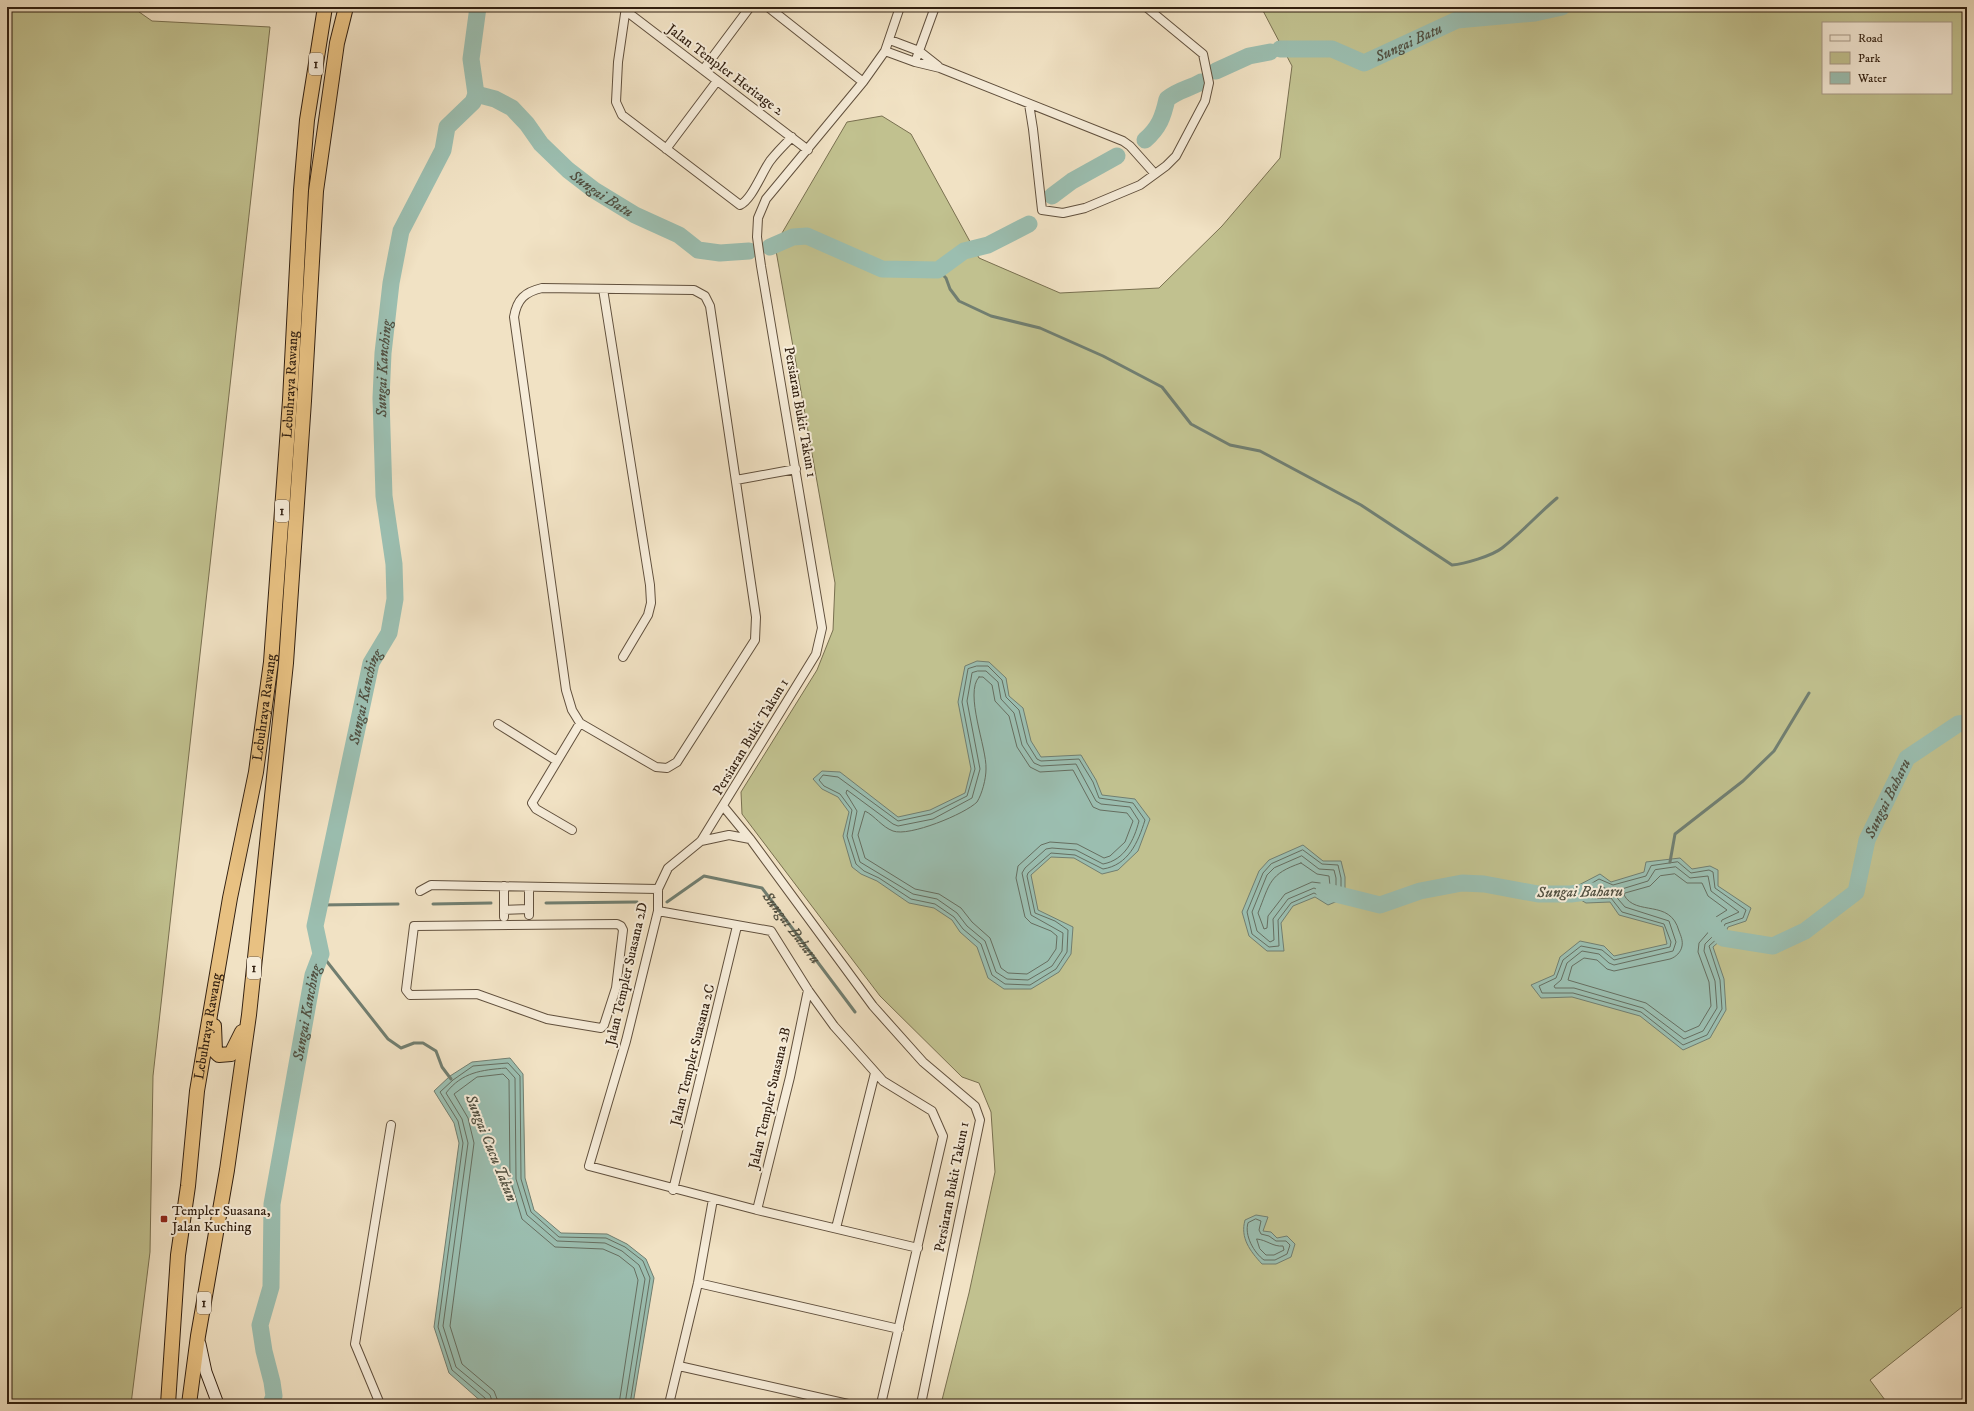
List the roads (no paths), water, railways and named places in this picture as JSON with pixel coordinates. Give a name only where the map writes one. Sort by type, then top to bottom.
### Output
[{"type":"highway","name":"Lebuhraya Rawang","points":[[168,1404],[178,1255],[188,1186],[197,1091],[211,999],[256,772],[271,662],[290,400],[301,190],[307,120],[325,7]]},
{"type":"highway","name":"Lebuhraya Rawang","points":[[189,1404],[198,1336],[227,1170],[249,1015],[286,663],[304,401],[316,191],[336,50],[346,7]]},
{"type":"highway","points":[[211,999],[215,1023],[215,1050],[218,1055],[232,1054],[249,1015]]},
{"type":"street","points":[[703,70],[750,7]]},
{"type":"street","points":[[768,7],[863,82]]},
{"type":"street","name":"Persiaran Bukit Takun 1","points":[[900,7],[885,51],[863,82],[766,200],[758,218],[757,237],[761,266],[822,628],[816,654],[723,806],[873,1006],[923,1062],[975,1106],[980,1120],[920,1404]]},
{"type":"street","points":[[915,62],[935,7]]},
{"type":"street","points":[[1029,104],[1042,210],[1063,213],[1085,208],[1140,185],[1155,174],[1176,156],[1205,101],[1208,83],[1203,54],[1146,7]]},
{"type":"street","points":[[626,9],[618,62],[616,102],[622,116],[740,205],[750,198],[758,178],[771,160],[792,137]]},
{"type":"street","name":"Jalan Templer Heritage 2","points":[[626,9],[808,150]]},
{"type":"street","points":[[890,40],[920,51],[940,68]]},
{"type":"street","points":[[885,51],[915,62],[940,68],[1123,141],[1130,146],[1155,174]]},
{"type":"street","points":[[666,149],[717,81]]},
{"type":"street","points":[[542,288],[603,289],[694,290],[705,296],[710,306],[756,618],[755,640],[677,762],[667,768],[656,767],[580,723],[572,710],[566,690],[514,317],[516,307],[523,296],[530,291],[542,288]]},
{"type":"street","points":[[603,289],[652,604],[648,615],[623,657]]},
{"type":"street","points":[[736,480],[796,469]]},
{"type":"street","points":[[572,830],[536,809],[532,803],[580,723]]},
{"type":"street","points":[[498,724],[557,761]]},
{"type":"street","name":"Jalan Templer Suasana 2D","points":[[673,1190],[588,1166],[626,1041],[658,911],[658,889],[668,868],[701,840],[723,806]]},
{"type":"street","points":[[701,840],[729,835],[750,840]]},
{"type":"street","points":[[420,891],[432,885],[658,889]]},
{"type":"street","points":[[504,886],[504,913],[529,912],[529,886]]},
{"type":"street","points":[[658,911],[771,931],[808,990],[834,1026],[875,1073],[883,1081],[932,1111],[943,1136],[881,1404]]},
{"type":"street","points":[[617,924],[623,930],[616,988],[604,1025],[597,1028],[548,1019],[477,994],[410,995],[406,990],[414,926],[617,924]]},
{"type":"street","name":"Jalan Templer Suasana 2C","points":[[673,1190],[737,926]]},
{"type":"street","name":"Jalan Templer Suasana 2B","points":[[757,1210],[790,1077],[808,990]]},
{"type":"street","points":[[836,1228],[875,1073]]},
{"type":"street","points":[[380,1404],[355,1344],[391,1125]]},
{"type":"street","points":[[673,1190],[918,1248]]},
{"type":"street","points":[[669,1404],[698,1283],[713,1199]]},
{"type":"street","points":[[698,1283],[899,1329]]},
{"type":"street","points":[[198,1336],[206,1372],[218,1404]]},
{"type":"street","points":[[679,1366],[848,1404]]},
{"type":"water","points":[[977,661],[989,662],[1006,678],[1009,696],[1023,708],[1031,741],[1041,757],[1081,755],[1096,780],[1102,795],[1135,799],[1150,819],[1138,851],[1118,870],[1102,874],[1074,858],[1051,857],[1031,875],[1038,910],[1073,927],[1071,954],[1059,972],[1031,989],[1004,989],[988,978],[977,947],[960,932],[952,920],[934,908],[909,903],[877,881],[861,874],[852,867],[843,836],[849,812],[838,797],[822,789],[813,779],[822,771],[840,772],[898,817],[930,810],[965,793],[971,769],[958,702],[965,666]]},
{"type":"water","points":[[1303,845],[1323,861],[1341,861],[1345,877],[1345,898],[1328,905],[1315,897],[1293,906],[1281,923],[1284,951],[1267,951],[1249,936],[1242,912],[1259,871],[1269,860]]},
{"type":"water","points":[[1680,858],[1692,869],[1710,866],[1718,870],[1718,886],[1751,908],[1746,921],[1728,927],[1723,938],[1713,947],[1724,979],[1726,1010],[1710,1038],[1683,1050],[1640,1016],[1572,997],[1541,998],[1531,985],[1554,975],[1560,957],[1580,941],[1604,946],[1614,956],[1667,944],[1663,927],[1619,915],[1610,902],[1586,903],[1571,894],[1575,887],[1600,874],[1611,882],[1644,872],[1646,862]]},
{"type":"water","points":[[510,1058],[523,1074],[525,1178],[534,1210],[561,1233],[607,1234],[627,1244],[646,1259],[654,1278],[633,1404],[484,1404],[449,1373],[434,1327],[459,1143],[454,1123],[434,1091],[450,1076],[472,1062]]},
{"type":"water","points":[[1256,1215],[1268,1217],[1263,1231],[1271,1232],[1277,1238],[1287,1236],[1295,1244],[1291,1257],[1276,1264],[1262,1264],[1247,1244],[1244,1233],[1245,1220]]},
{"type":"waterway","name":"Sungai Kanching","points":[[271,1404],[274,1396],[260,1325],[271,1287],[272,1204],[313,975],[321,954],[315,926],[371,663],[389,633],[395,599],[394,564],[384,496],[381,398],[383,353],[391,283],[401,231],[443,150],[447,127],[473,102],[476,94],[471,59],[478,7]]},
{"type":"waterway","name":"Sungai Batu","points":[[1280,49],[1332,49],[1364,63],[1457,20],[1535,13],[1562,7]]},
{"type":"waterway","name":"Sungai Batu","points":[[1216,71],[1249,56],[1270,52]]},
{"type":"waterway","name":"Sungai Batu","points":[[1145,140],[1160,122],[1167,99],[1176,93],[1201,82]]},
{"type":"waterway","name":"Sungai Batu","points":[[476,94],[495,99],[512,108],[527,124],[541,144],[568,170],[594,190],[635,215],[679,235],[698,250],[720,253],[749,251]]},
{"type":"waterway","name":"Sungai Batu","points":[[1052,196],[1072,181],[1117,156]]},
{"type":"waterway","name":"Sungai Batu","points":[[770,247],[793,237],[807,236],[882,269],[938,270],[964,251],[988,245],[1029,224]]},
{"type":"waterway","points":[[938,270],[946,278],[950,289],[959,301],[991,316],[1040,328],[1103,356],[1162,387],[1191,424],[1230,445],[1260,451],[1361,505],[1452,565],[1478,559],[1492,554],[1502,548],[1557,498]]},
{"type":"waterway","points":[[1670,862],[1675,834],[1743,781],[1774,751],[1809,693]]},
{"type":"waterway","name":"Sungai Baharu","points":[[1708,922],[1712,924],[1723,938],[1773,946],[1805,931],[1856,892],[1867,840],[1907,758],[1958,724],[1967,723]]},
{"type":"waterway","name":"Sungai Baharu","points":[[667,902],[704,876],[762,888],[855,1012]]},
{"type":"waterway","name":"Sungai Baharu","points":[[1324,891],[1380,905],[1420,891],[1462,883],[1484,884],[1538,894],[1571,894],[1593,891]]},
{"type":"waterway","name":"Sungai Baharu","points":[[546,903],[637,902]]},
{"type":"waterway","name":"Sungai Baharu","points":[[433,904],[491,903]]},
{"type":"waterway","name":"Sungai Baharu","points":[[319,905],[398,904]]},
{"type":"waterway","name":"Sungai Cucu Takun","points":[[321,954],[388,1039],[401,1048],[414,1043],[423,1043],[436,1051],[442,1067],[451,1079]]},
{"type":"place","name":"Templer Suasana, Jalan Kuching","points":[[164,1219]]}]
